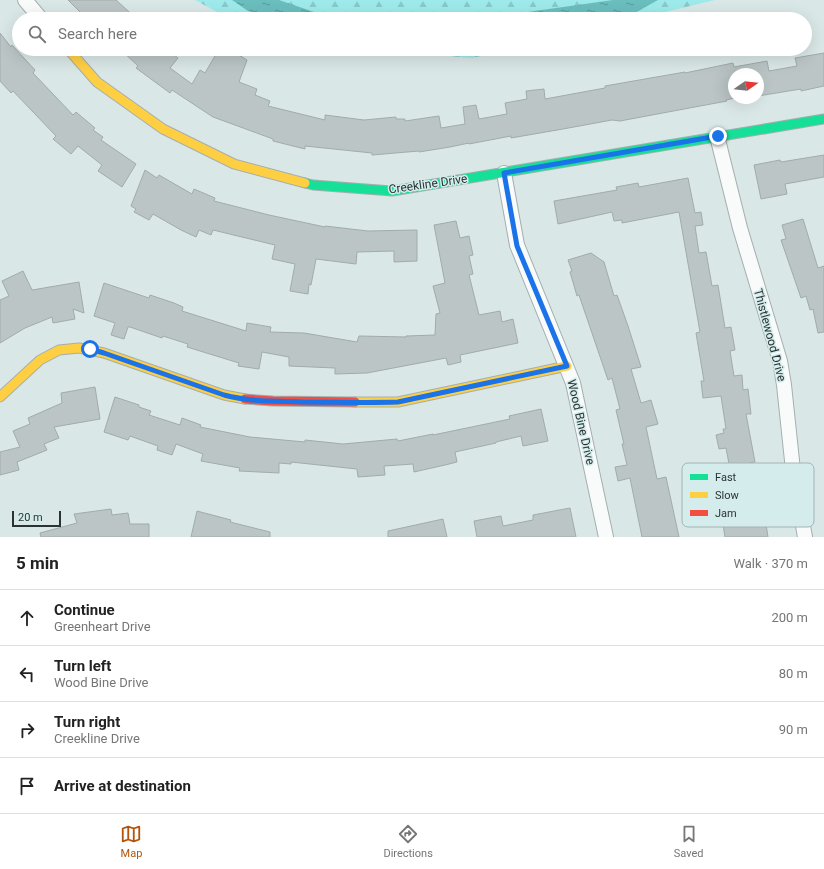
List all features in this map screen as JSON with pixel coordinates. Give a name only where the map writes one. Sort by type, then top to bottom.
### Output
[{"type":"street","points":[[25,0],[36,12]]},
{"type":"street","name":"Creekline Drive","points":[[74,56],[97,82],[163,128],[234,164],[313,185],[392,191],[824,119]]},
{"type":"street","name":"Thistlewood Drive","points":[[718,136],[740,228],[780,361],[784,384],[792,463]]},
{"type":"street","name":"Wood Bine Drive","points":[[504,173],[517,246],[573,383],[606,537]]},
{"type":"street","points":[[0,397],[35,363],[48,355],[71,348],[90,349],[224,395],[238,399],[259,401],[398,402],[567,366]]},
{"type":"street","name":"Thistlewood Drive","points":[[803,527],[805,537]]},
{"type":"green space","points":[[195,0],[715,0],[665,12],[217,12]]},
{"type":"green space","points":[[449,56],[481,56],[472,58]]},
{"type":"water","points":[[232,0],[279,0],[314,12],[252,12]]},
{"type":"water","points":[[613,0],[658,0],[637,12],[528,12]]},
{"type":"building","points":[[68,0],[116,0],[129,12],[80,12]]},
{"type":"building","points":[[0,33],[11,47],[12,45],[12,56],[22,56],[35,70],[33,73],[73,115],[76,112],[95,128],[93,130],[103,137],[101,140],[136,164],[122,187],[98,171],[102,165],[78,146],[71,154],[53,139],[56,136],[13,91],[11,93],[0,81]]},
{"type":"building","points":[[824,53],[824,86],[801,91],[801,89],[764,95],[764,68],[728,68],[727,101],[620,121],[612,120],[511,138],[511,136],[419,152],[372,155],[372,153],[305,146],[305,149],[273,141],[273,139],[213,117],[172,90],[170,93],[136,68],[138,66],[127,56],[175,56],[178,58],[170,68],[192,84],[200,70],[205,73],[215,56],[240,56],[247,60],[239,82],[257,89],[255,95],[270,101],[268,106],[325,120],[325,115],[364,120],[396,117],[396,119],[405,119],[405,121],[439,116],[441,128],[465,124],[463,107],[476,105],[479,119],[507,114],[505,103],[527,99],[526,91],[544,89],[545,99],[605,88],[605,86],[685,73],[733,63],[734,67],[767,61],[769,71],[797,66],[795,58]]},
{"type":"building","points":[[824,155],[824,177],[785,184],[787,194],[761,199],[754,165],[780,160],[781,162]]},
{"type":"building","points":[[145,170],[157,178],[159,175],[192,194],[194,189],[215,198],[214,201],[269,215],[325,227],[368,231],[417,230],[417,261],[394,262],[394,251],[357,252],[356,264],[316,259],[311,285],[309,284],[308,294],[290,291],[295,264],[272,259],[275,245],[213,230],[211,235],[199,230],[196,237],[153,214],[149,220],[134,212],[136,209],[131,206]]},
{"type":"building","points":[[688,178],[695,213],[701,212],[703,225],[695,226],[699,253],[706,252],[712,286],[718,285],[725,328],[731,327],[735,350],[730,351],[734,376],[742,375],[743,390],[748,389],[751,414],[746,414],[755,462],[729,463],[726,448],[719,449],[716,435],[724,433],[723,429],[726,429],[721,396],[703,398],[701,381],[704,381],[696,333],[700,332],[679,212],[622,223],[622,220],[614,221],[612,212],[558,224],[554,201],[617,190],[616,187],[638,183],[639,187]]},
{"type":"building","points":[[803,219],[818,268],[824,266],[824,332],[818,333],[813,309],[810,310],[806,296],[801,298],[781,240],[786,239],[782,225]]},
{"type":"building","points":[[456,221],[460,238],[469,236],[473,255],[469,256],[473,274],[469,275],[479,315],[500,311],[502,322],[513,319],[518,343],[460,355],[461,362],[448,365],[446,358],[367,373],[335,374],[335,368],[289,366],[289,357],[262,352],[259,369],[238,366],[239,363],[187,347],[188,344],[163,336],[162,338],[130,327],[128,327],[124,339],[111,335],[115,323],[94,316],[104,283],[149,298],[150,295],[174,303],[183,307],[182,311],[246,331],[247,323],[271,327],[270,332],[304,333],[357,342],[359,336],[406,337],[435,335],[436,314],[440,313],[433,286],[445,283],[434,225]]},
{"type":"building","points":[[591,253],[604,262],[614,296],[617,295],[641,367],[631,369],[641,403],[651,400],[658,424],[646,427],[657,479],[666,477],[679,537],[642,537],[630,478],[618,481],[615,467],[627,465],[616,410],[620,409],[612,378],[608,380],[579,295],[577,296],[570,272],[572,271],[568,260]]},
{"type":"building","points":[[23,271],[32,290],[79,282],[84,313],[73,309],[75,319],[53,323],[52,317],[25,328],[0,343],[0,300],[9,296],[2,281]]},
{"type":"building","points":[[95,387],[100,419],[54,427],[59,438],[44,444],[47,450],[17,462],[19,470],[0,475],[0,452],[20,447],[13,431],[30,424],[28,418],[62,403],[61,393]]},
{"type":"building","points":[[115,397],[139,405],[139,407],[151,411],[149,415],[180,425],[182,418],[201,425],[200,427],[250,437],[343,444],[397,439],[398,441],[433,435],[510,419],[509,416],[541,409],[548,441],[523,446],[521,436],[455,452],[457,462],[414,472],[413,464],[384,466],[385,475],[358,477],[357,469],[291,462],[291,464],[279,463],[279,473],[239,471],[240,468],[201,461],[203,454],[176,444],[172,455],[157,450],[158,446],[130,436],[128,440],[104,432]]},
{"type":"building","points":[[570,508],[576,537],[477,537],[474,521],[501,516],[503,526],[533,520],[533,515]]},
{"type":"building","points":[[111,509],[112,515],[128,513],[130,524],[149,524],[149,537],[41,537],[40,533],[77,523],[74,514]]},
{"type":"building","points":[[197,511],[231,520],[230,522],[270,532],[270,537],[191,537]]},
{"type":"building","points":[[443,519],[447,537],[388,537],[388,531]]},
{"type":"building","points":[[723,527],[766,527],[768,537],[725,537]]},
{"type":"traffic: fast","points":[[305,183],[313,185],[392,191],[824,119]]},
{"type":"traffic: slow","points":[[74,56],[97,82],[163,129],[234,164],[305,183]]},
{"type":"traffic: slow","points":[[0,397],[40,360],[59,350],[79,348],[104,353],[224,395],[245,399]]},
{"type":"traffic: slow","points":[[355,402],[398,402],[567,366]]},
{"type":"traffic: jam","points":[[245,399],[273,401],[355,402]]},
{"type":"route","points":[[90,349],[224,395],[238,399],[259,401],[398,402],[567,366],[517,246],[504,173],[718,136]]}]
